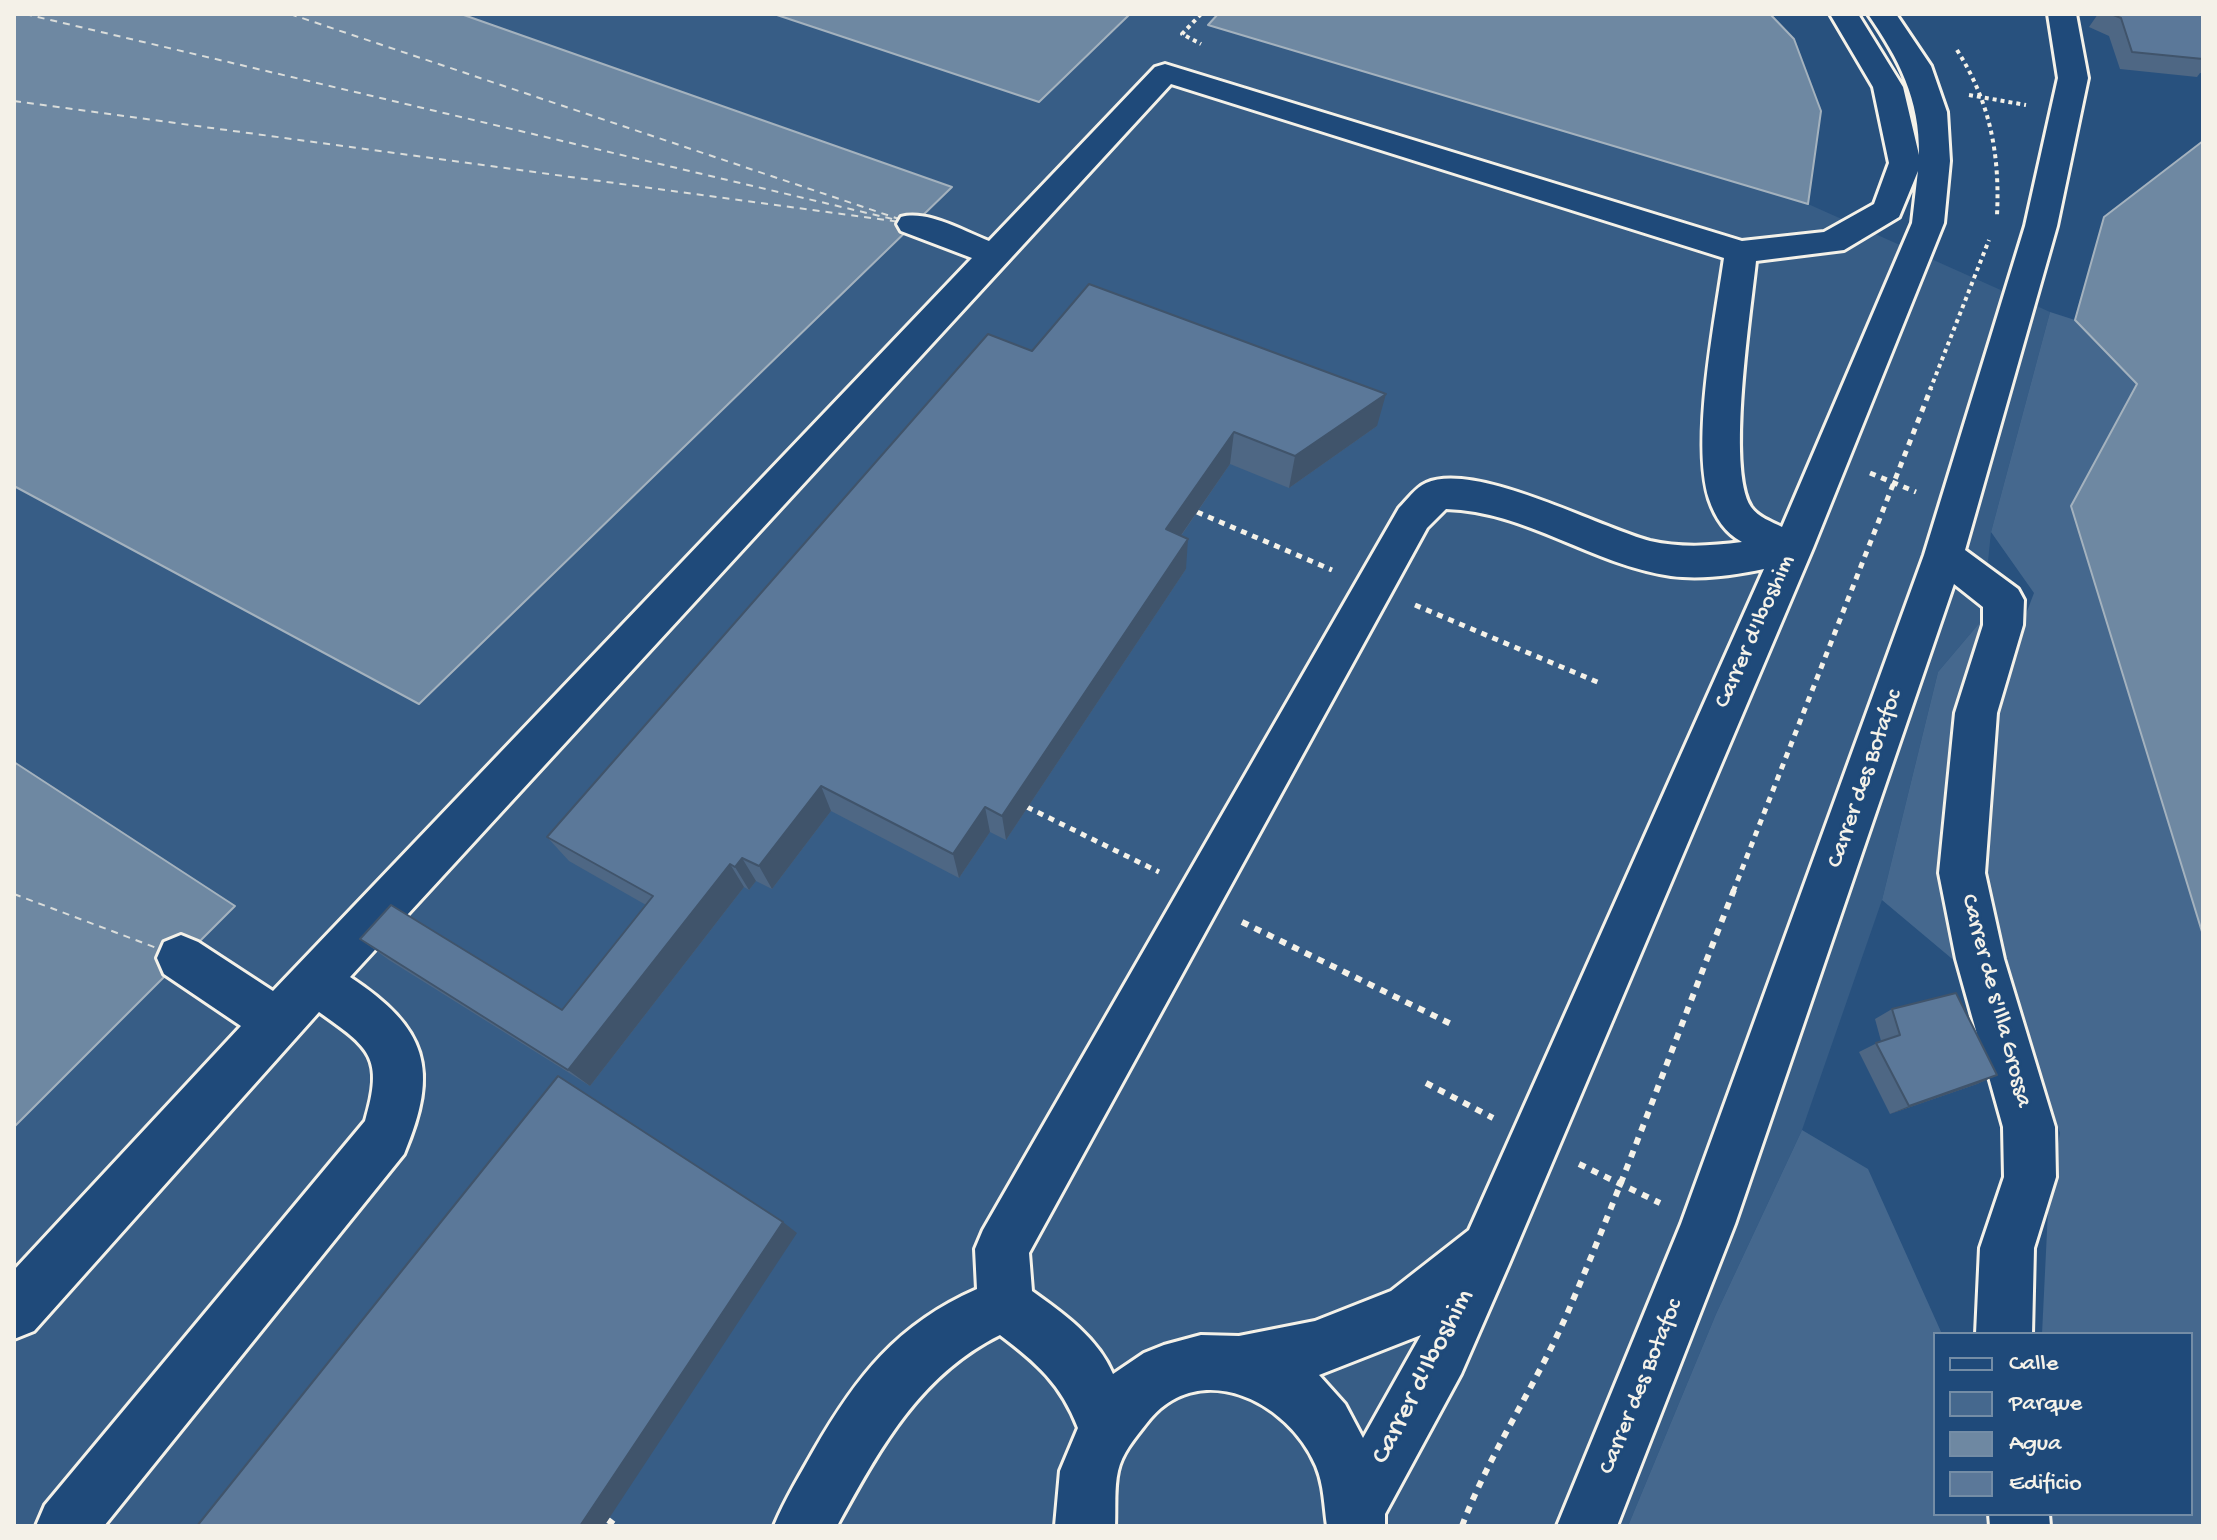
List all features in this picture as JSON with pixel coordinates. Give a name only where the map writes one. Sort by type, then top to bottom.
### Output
[{"type":"street","points":[[14,1311],[314,981],[1165,73],[1741,252],[1832,242],[1888,210],[1905,163],[1888,87],[1844,14]]},
{"type":"street","name":"Carrer d'Iboshim","points":[[1356,1517],[1441,1354],[1490,1245],[1793,548],[1928,223],[1935,165],[1934,108],[1911,52],[1882,14]]},
{"type":"street","name":"Carrer des Botafoc","points":[[1587,1526],[1708,1224],[1944,555],[2041,226],[2066,112],[2073,78],[2062,14]]},
{"type":"street","points":[[913,224],[995,255]]},
{"type":"street","points":[[1741,252],[1720,446],[1729,503],[1739,521],[1793,548]]},
{"type":"street","points":[[1005,1305],[1002,1249],[1381,573],[1413,518],[1437,494],[1457,493],[1488,499],[1654,558],[1712,563],[1793,548]]},
{"type":"street","name":"Carrer de s'Illa Grossa","points":[[1944,555],[2004,600],[2003,625],[1976,713],[1962,873],[1980,959],[2029,1127],[2030,1177],[2007,1248],[2004,1332]]},
{"type":"street","points":[[181,958],[277,1022]]},
{"type":"street","points":[[66,1526],[386,1136],[398,1101],[399,1058],[381,1026],[314,981]]},
{"type":"street","name":"Carrer d'Iboshim","points":[[1085,1526],[1089,1471],[1107,1428],[1132,1395],[1164,1373],[1201,1363],[1239,1364],[1315,1349],[1409,1312],[1490,1245]]},
{"type":"street","points":[[1005,1305],[1051,1339],[1087,1379],[1107,1428]]},
{"type":"street","points":[[804,1526],[856,1436],[887,1392],[921,1354],[971,1319],[1005,1305]]},
{"type":"street","name":"Carrer d'Iboshim","points":[[1239,1364],[1280,1382],[1316,1413],[1342,1457],[1356,1517]]},
{"type":"path","points":[[1201,14],[1182,34],[1207,47]]},
{"type":"path","points":[[1951,43],[1981,96],[1995,134],[2000,180],[1997,216]]},
{"type":"path","points":[[1927,91],[1981,96],[2066,112]]},
{"type":"path","points":[[1462,1526],[1480,1478],[1530,1392],[1567,1314],[1992,231]]},
{"type":"path","points":[[1830,458],[1958,509]]},
{"type":"path","points":[[608,1520],[616,1526]]},
{"type":"shaded area","points":[[461,14],[774,14],[1039,101],[1130,14],[1218,14],[1209,24],[1808,204],[2050,312],[1991,532],[1982,620],[1938,672],[1882,900],[1802,1130],[1716,1314],[1628,1526],[14,1526],[14,1127],[234,906],[14,762],[14,486],[419,704],[951,186]]},
{"type":"green space","points":[[2050,312],[2075,320],[2137,384],[2071,506],[2203,935],[2203,1526],[2050,1526],[2048,1516],[2193,1516],[2193,1332],[2042,1332],[2049,1190],[2060,1133],[1985,916],[1985,807],[2006,666],[2034,593],[1991,532]]},
{"type":"green space","points":[[1982,620],[1952,770],[1963,968],[1882,900],[1938,672]]},
{"type":"green space","points":[[1802,1130],[1868,1169],[1941,1332],[1933,1332],[1933,1516],[1989,1516],[1990,1526],[1628,1526],[1716,1314]]},
{"type":"water","points":[[14,14],[461,14],[952,187],[419,704],[14,486]]},
{"type":"water","points":[[774,14],[1130,14],[1039,102]]},
{"type":"water","points":[[1218,14],[1770,14],[1794,39],[1821,111],[1808,204],[1208,25]]},
{"type":"water","points":[[2203,141],[2203,935],[2071,506],[2137,384],[2075,320],[2104,217]]},
{"type":"water","points":[[14,762],[235,906],[14,1127]]},
{"type":"building","points":[[2111,14],[2203,14],[2203,59],[2132,52],[2121,18]]},
{"type":"building","points":[[1089,284],[1386,394],[1295,456],[1234,432],[1166,529],[1188,539],[1002,816],[985,807],[953,854],[821,786],[759,866],[742,858],[735,867],[730,864],[568,1070],[360,939],[391,905],[562,1010],[653,896],[547,837],[988,334],[1032,351]]},
{"type":"building","points":[[1956,993],[1997,1075],[1909,1106],[1876,1043],[1900,1035],[1892,1009]]},
{"type":"building","points":[[558,1076],[783,1222],[580,1526],[197,1526]]},
{"type":"ferry route","points":[[25,14],[901,221]]},
{"type":"ferry route","points":[[290,14],[899,219]]},
{"type":"ferry route","points":[[14,101],[900,222]]},
{"type":"ferry route","points":[[14,894],[162,950]]}]
